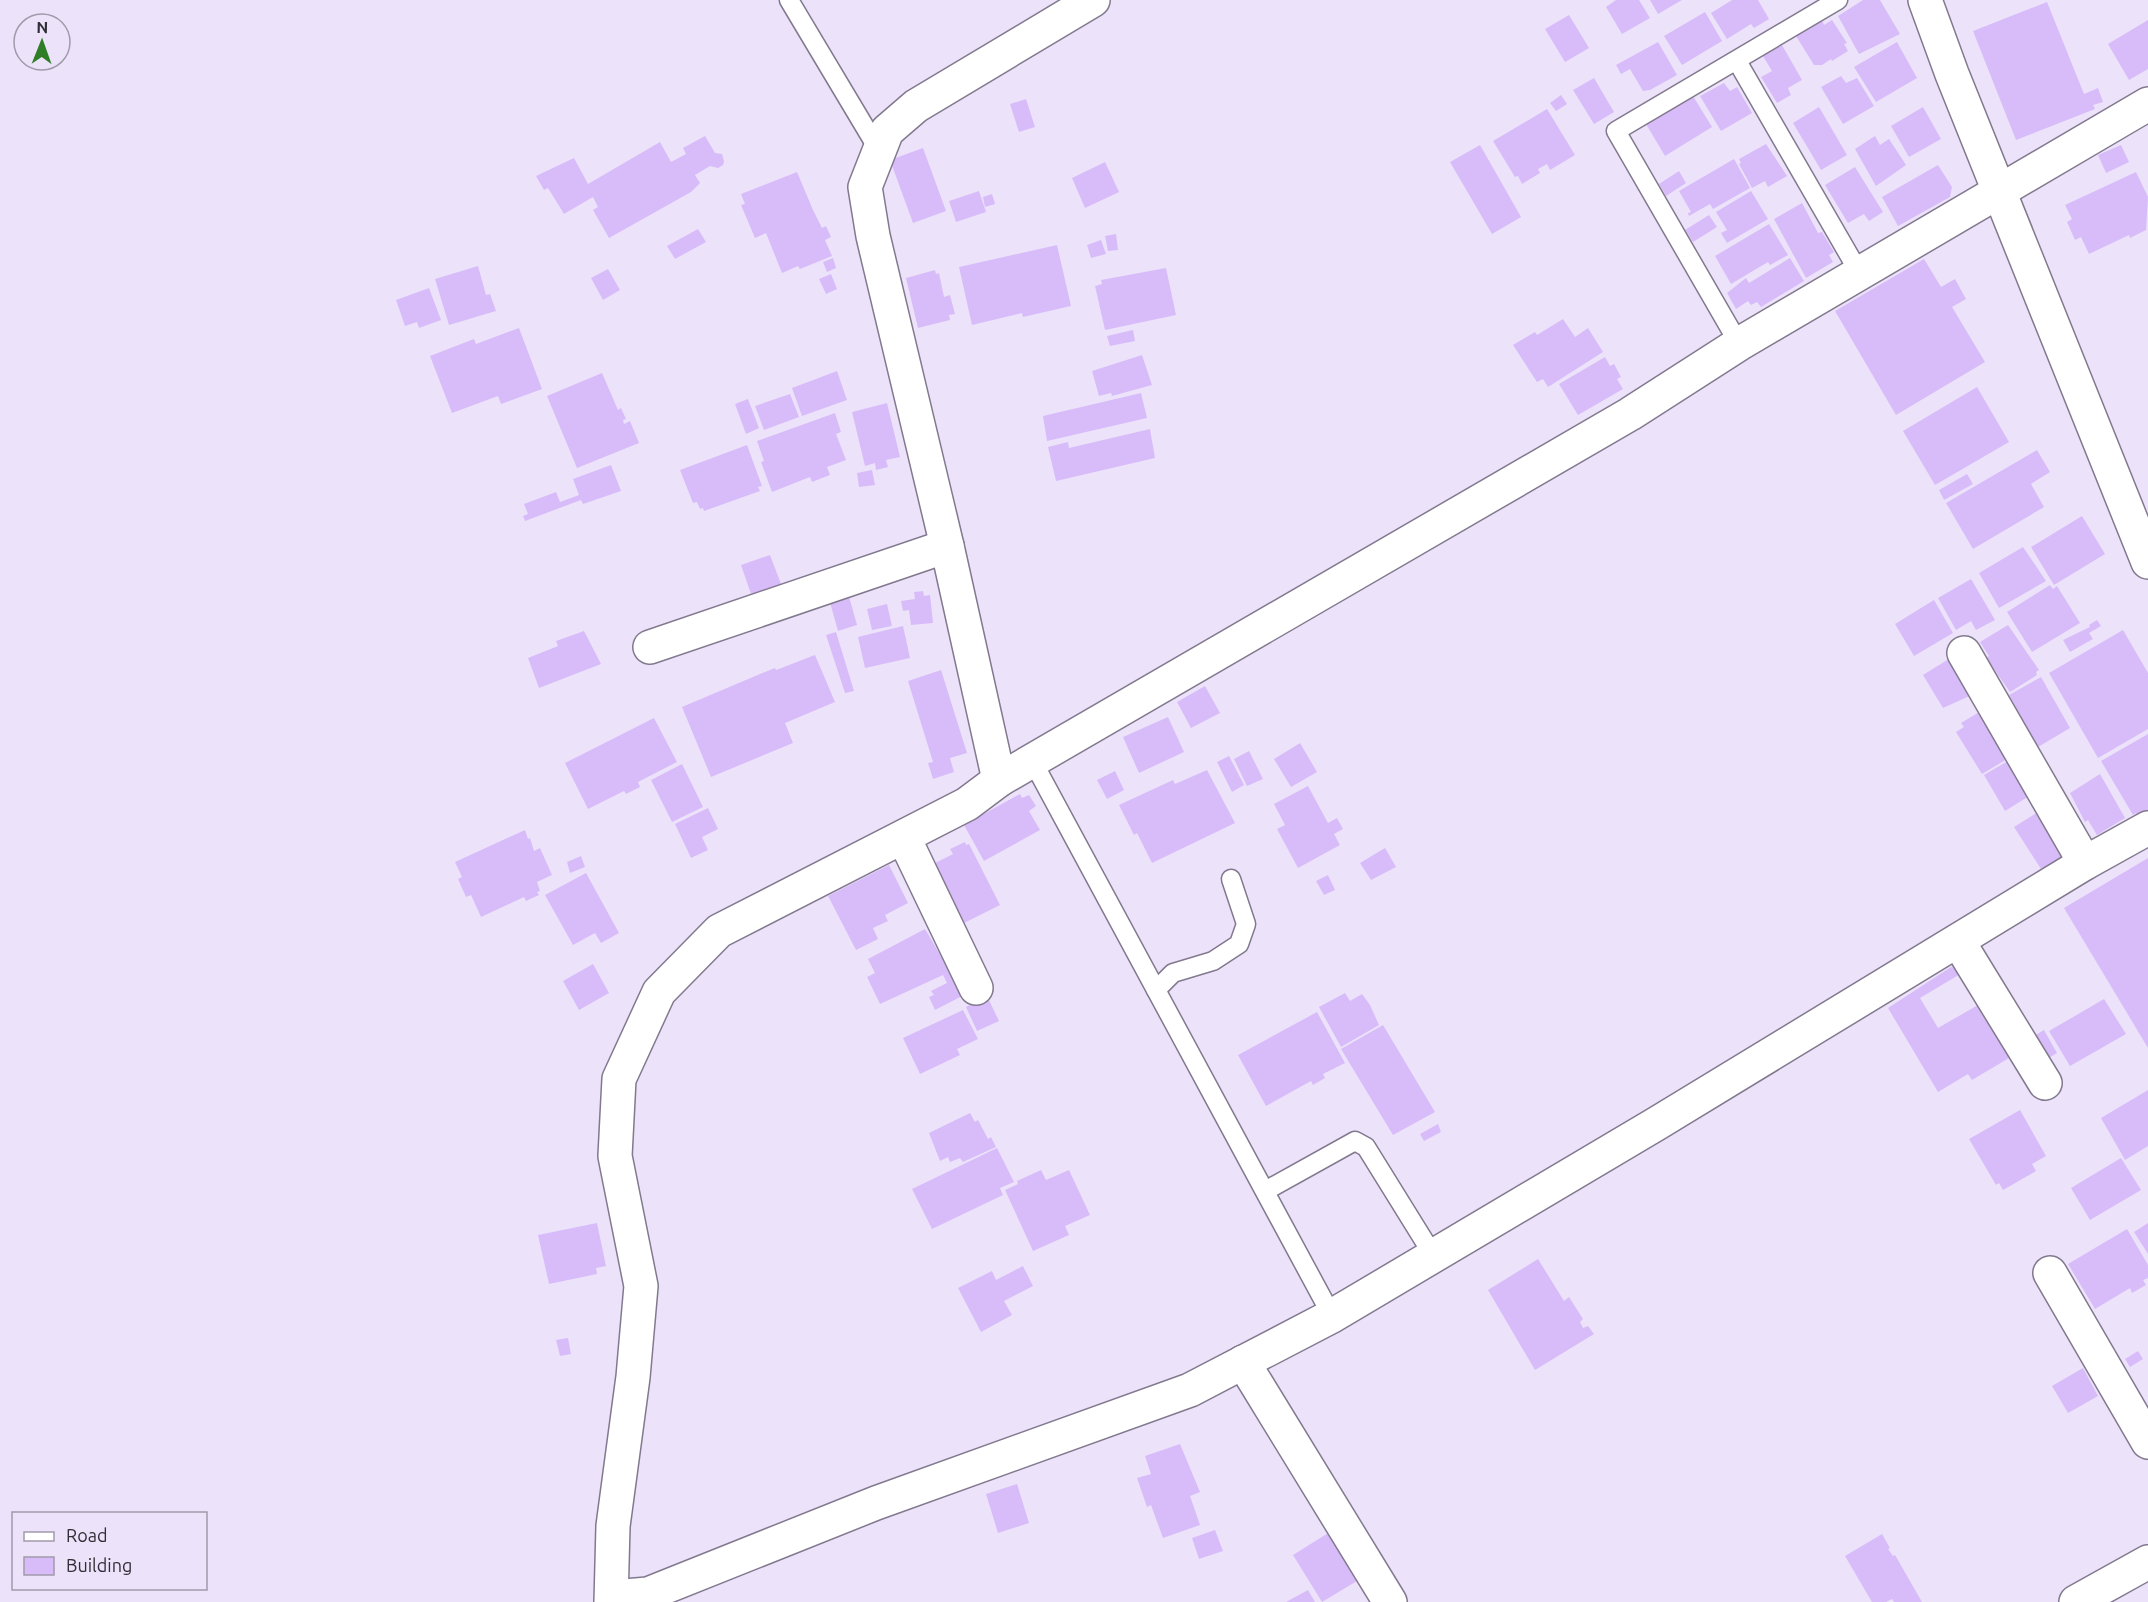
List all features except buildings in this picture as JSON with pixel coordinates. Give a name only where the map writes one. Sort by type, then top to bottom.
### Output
[{"type":"street","points":[[999,780],[947,546],[873,236],[866,187],[878,149],[887,131],[916,106],[1093,0]]},
{"type":"street","points":[[1925,0],[2148,562]]},
{"type":"street","points":[[2148,104],[1739,344],[1630,414],[999,780],[967,804],[719,930],[659,992],[619,1079],[615,1156],[641,1286],[633,1377],[613,1526],[611,1600],[648,1594],[876,1503],[1190,1390],[1332,1316],[2085,863],[2148,828]]},
{"type":"street","points":[[650,647],[947,546]]},
{"type":"street","points":[[1964,653],[2085,863]]},
{"type":"street","points":[[904,838],[976,988]]},
{"type":"street","points":[[1958,941],[2045,1083]]},
{"type":"street","points":[[2050,1273],[2148,1442]]},
{"type":"street","points":[[1243,1362],[1390,1602]]},
{"type":"street","points":[[2076,1602],[2148,1562]]},
{"type":"lane","points":[[789,0],[878,149]]},
{"type":"lane","points":[[1739,344],[1616,130],[1838,0]]},
{"type":"lane","points":[[1737,61],[1860,274]]},
{"type":"lane","points":[[1033,762],[1332,1316]]},
{"type":"lane","points":[[1156,990],[1173,973],[1213,961],[1239,944],[1246,924],[1231,879]]},
{"type":"lane","points":[[1265,1191],[1355,1141],[1366,1147],[1433,1255]]}]
